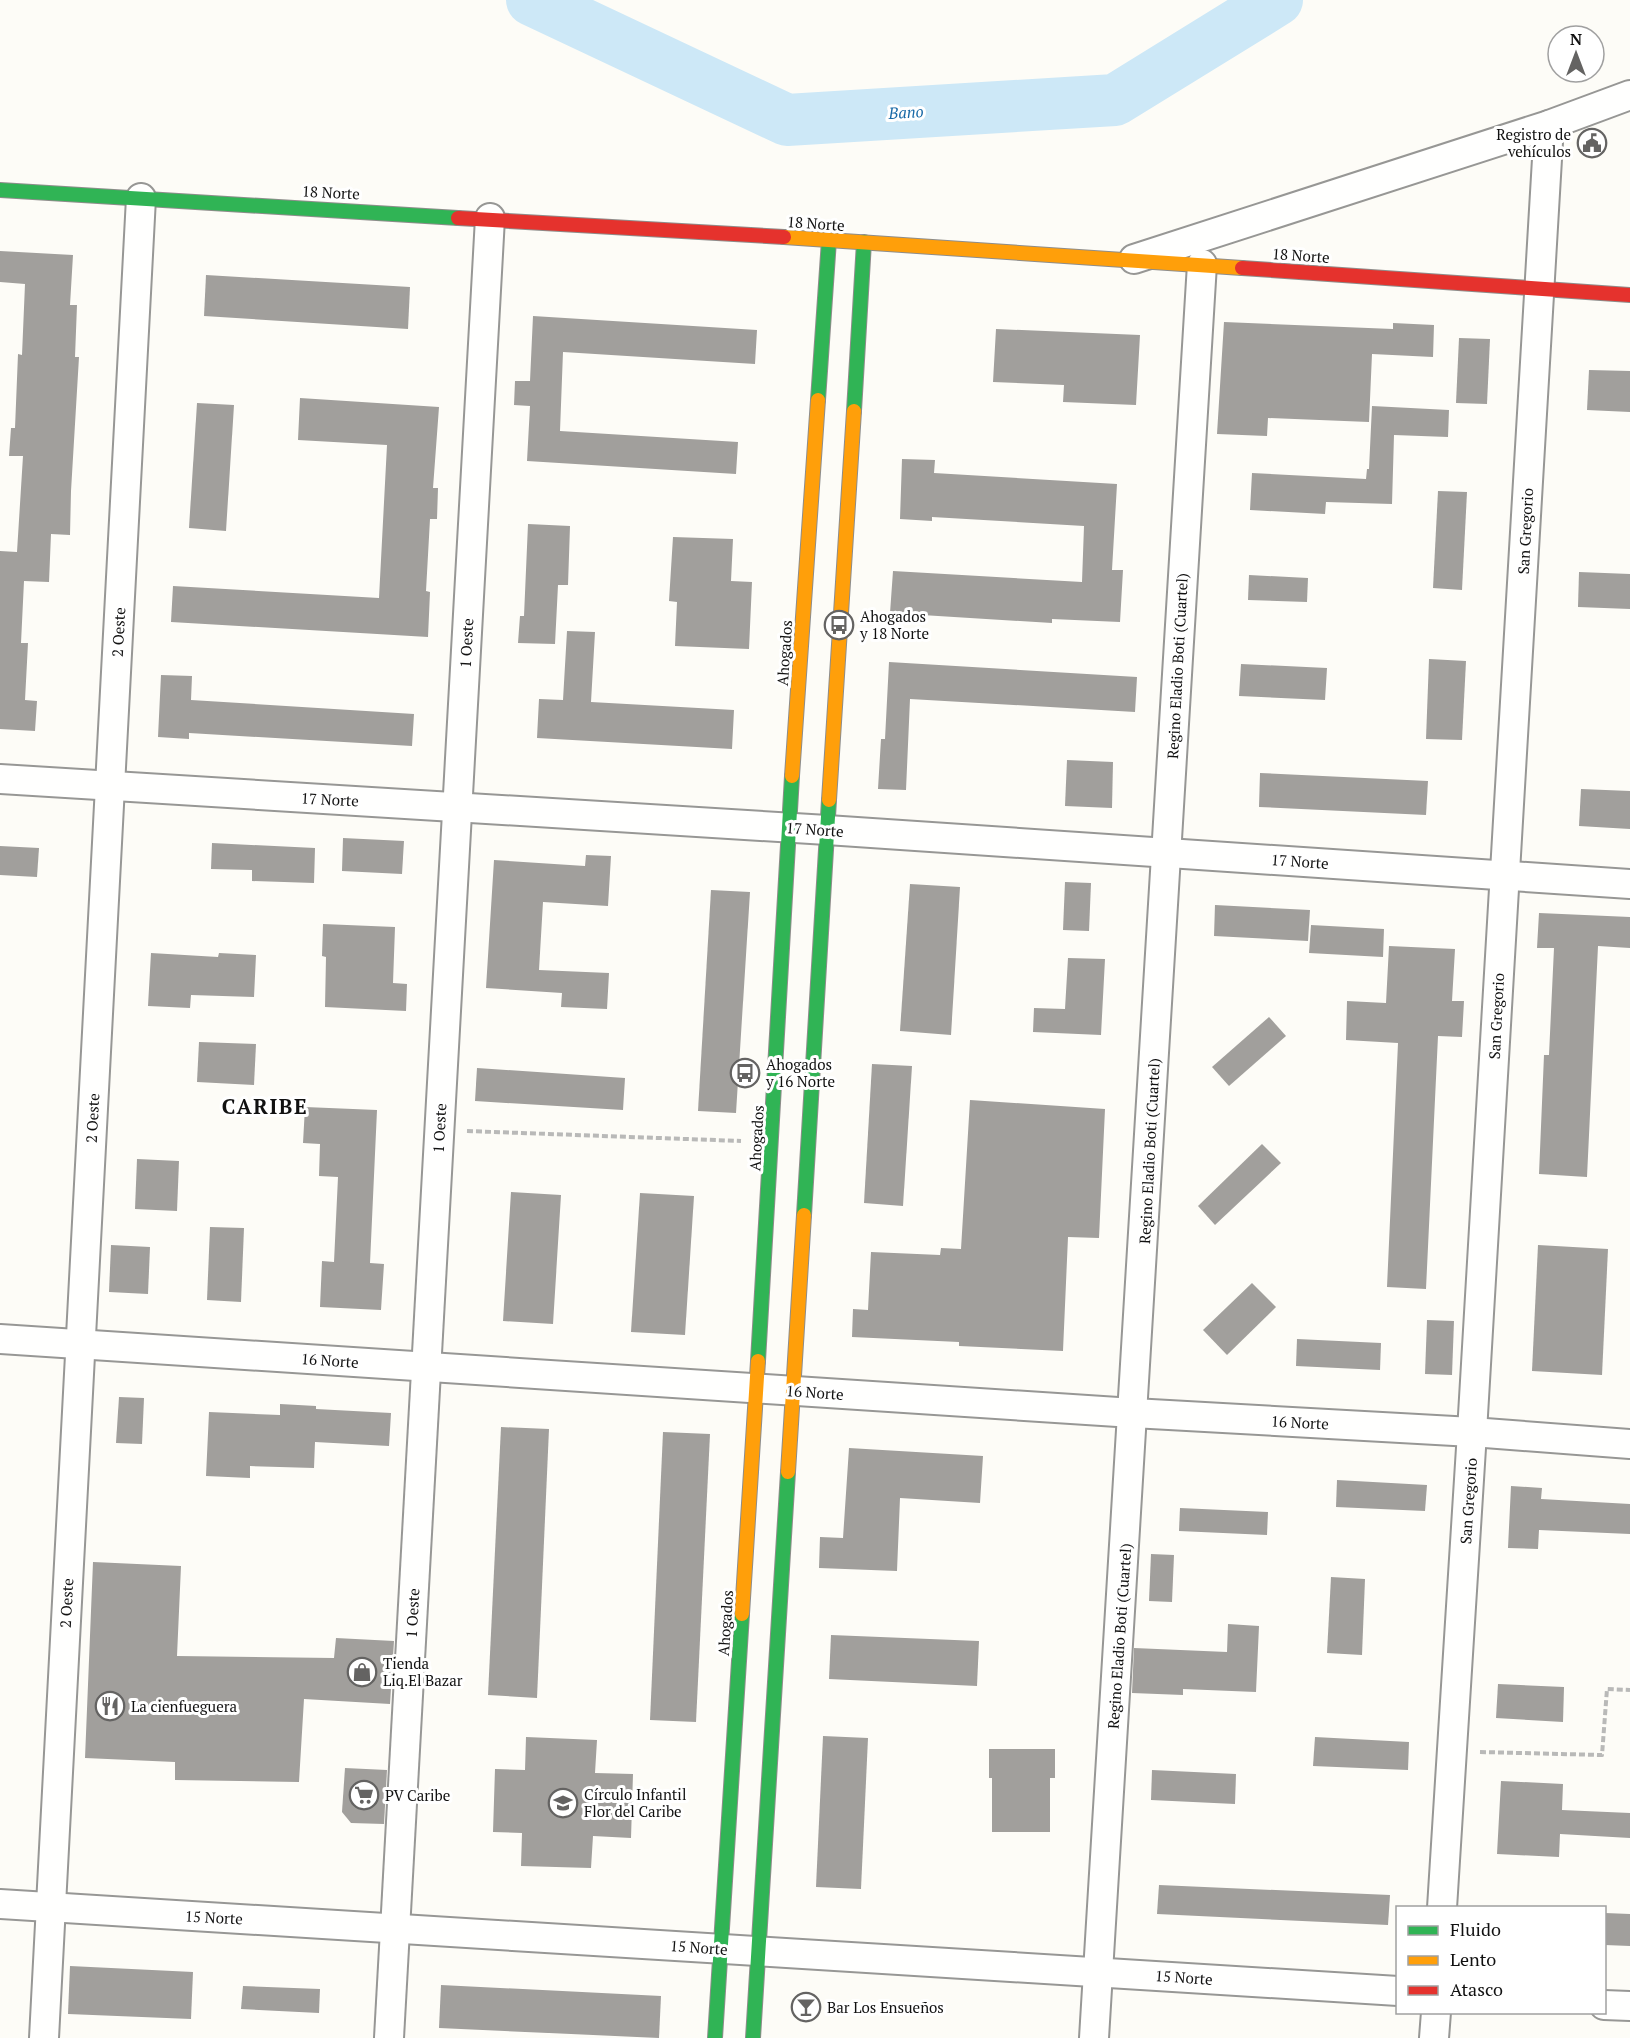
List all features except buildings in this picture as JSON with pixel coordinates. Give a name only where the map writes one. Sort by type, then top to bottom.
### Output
[{"type":"main road","name":"18 Norte","points":[[0,190],[864,242],[1630,295]]},
{"type":"main road","name":"Ahogados","points":[[715,2038],[772,1142],[788,827],[829,240]]},
{"type":"main road","points":[[753,2038],[864,242]]},
{"type":"street","points":[[1132,260],[1549,125],[1630,95]]},
{"type":"street","name":"San Gregorio","points":[[1442,1906],[1549,125]]},
{"type":"street","name":"2 Oeste","points":[[44,2038],[141,198]]},
{"type":"street","name":"1 Oeste","points":[[388,2038],[490,218]]},
{"type":"street","name":"Regino Eladio Boti (Cuartel)","points":[[1094,2038],[1202,264]]},
{"type":"street","name":"17 Norte","points":[[0,779],[788,827],[1630,884]]},
{"type":"street","name":"16 Norte","points":[[0,1339],[1133,1413],[1472,1432],[1630,1444]]},
{"type":"street","name":"15 Norte","points":[[0,1904],[1396,1992]]},
{"type":"street","points":[[1606,2005],[1630,2006]]},
{"type":"street","points":[[1434,2038],[1436,2014]]},
{"type":"path","points":[[439,1130],[772,1142]]},
{"type":"path","points":[[1451,1752],[1602,1755],[1607,1689],[1630,1690]]},
{"type":"waterway","name":"Bano","points":[[532,0],[787,120],[1115,100],[1277,0]]},
{"type":"traffic: fast","points":[[0,190],[458,218]]},
{"type":"traffic: fast","points":[[818,400],[829,240]]},
{"type":"traffic: fast","points":[[854,411],[864,242]]},
{"type":"traffic: fast","points":[[758,1361],[792,776]]},
{"type":"traffic: fast","points":[[804,1215],[829,800]]},
{"type":"traffic: fast","points":[[753,2038],[788,1472]]},
{"type":"traffic: fast","points":[[715,2038],[742,1614]]},
{"type":"traffic: slow","points":[[784,237],[1242,268]]},
{"type":"traffic: slow","points":[[792,776],[818,400]]},
{"type":"traffic: slow","points":[[829,800],[854,411]]},
{"type":"traffic: slow","points":[[788,1472],[804,1215]]},
{"type":"traffic: slow","points":[[742,1614],[758,1361]]},
{"type":"traffic: jam","points":[[458,218],[784,237]]},
{"type":"traffic: jam","points":[[1242,268],[1630,295]]},
{"type":"place","name":"Registro de vehículos","points":[[1592,143]]},
{"type":"place","name":"Ahogados y 18 Norte","points":[[839,625]]},
{"type":"place","name":"Ahogados y 16 Norte","points":[[745,1073]]},
{"type":"place","name":"Tienda Liq.El Bazar","points":[[362,1672]]},
{"type":"place","name":"La cienfueguera","points":[[110,1706]]},
{"type":"place","name":"PV Caribe","points":[[364,1795]]},
{"type":"place","name":"Círculo Infantil Flor del Caribe","points":[[563,1803]]},
{"type":"place","name":"Bar Los Ensueños","points":[[806,2007]]},
{"type":"district","name":"CARIBE","points":[[265,1106]]}]
